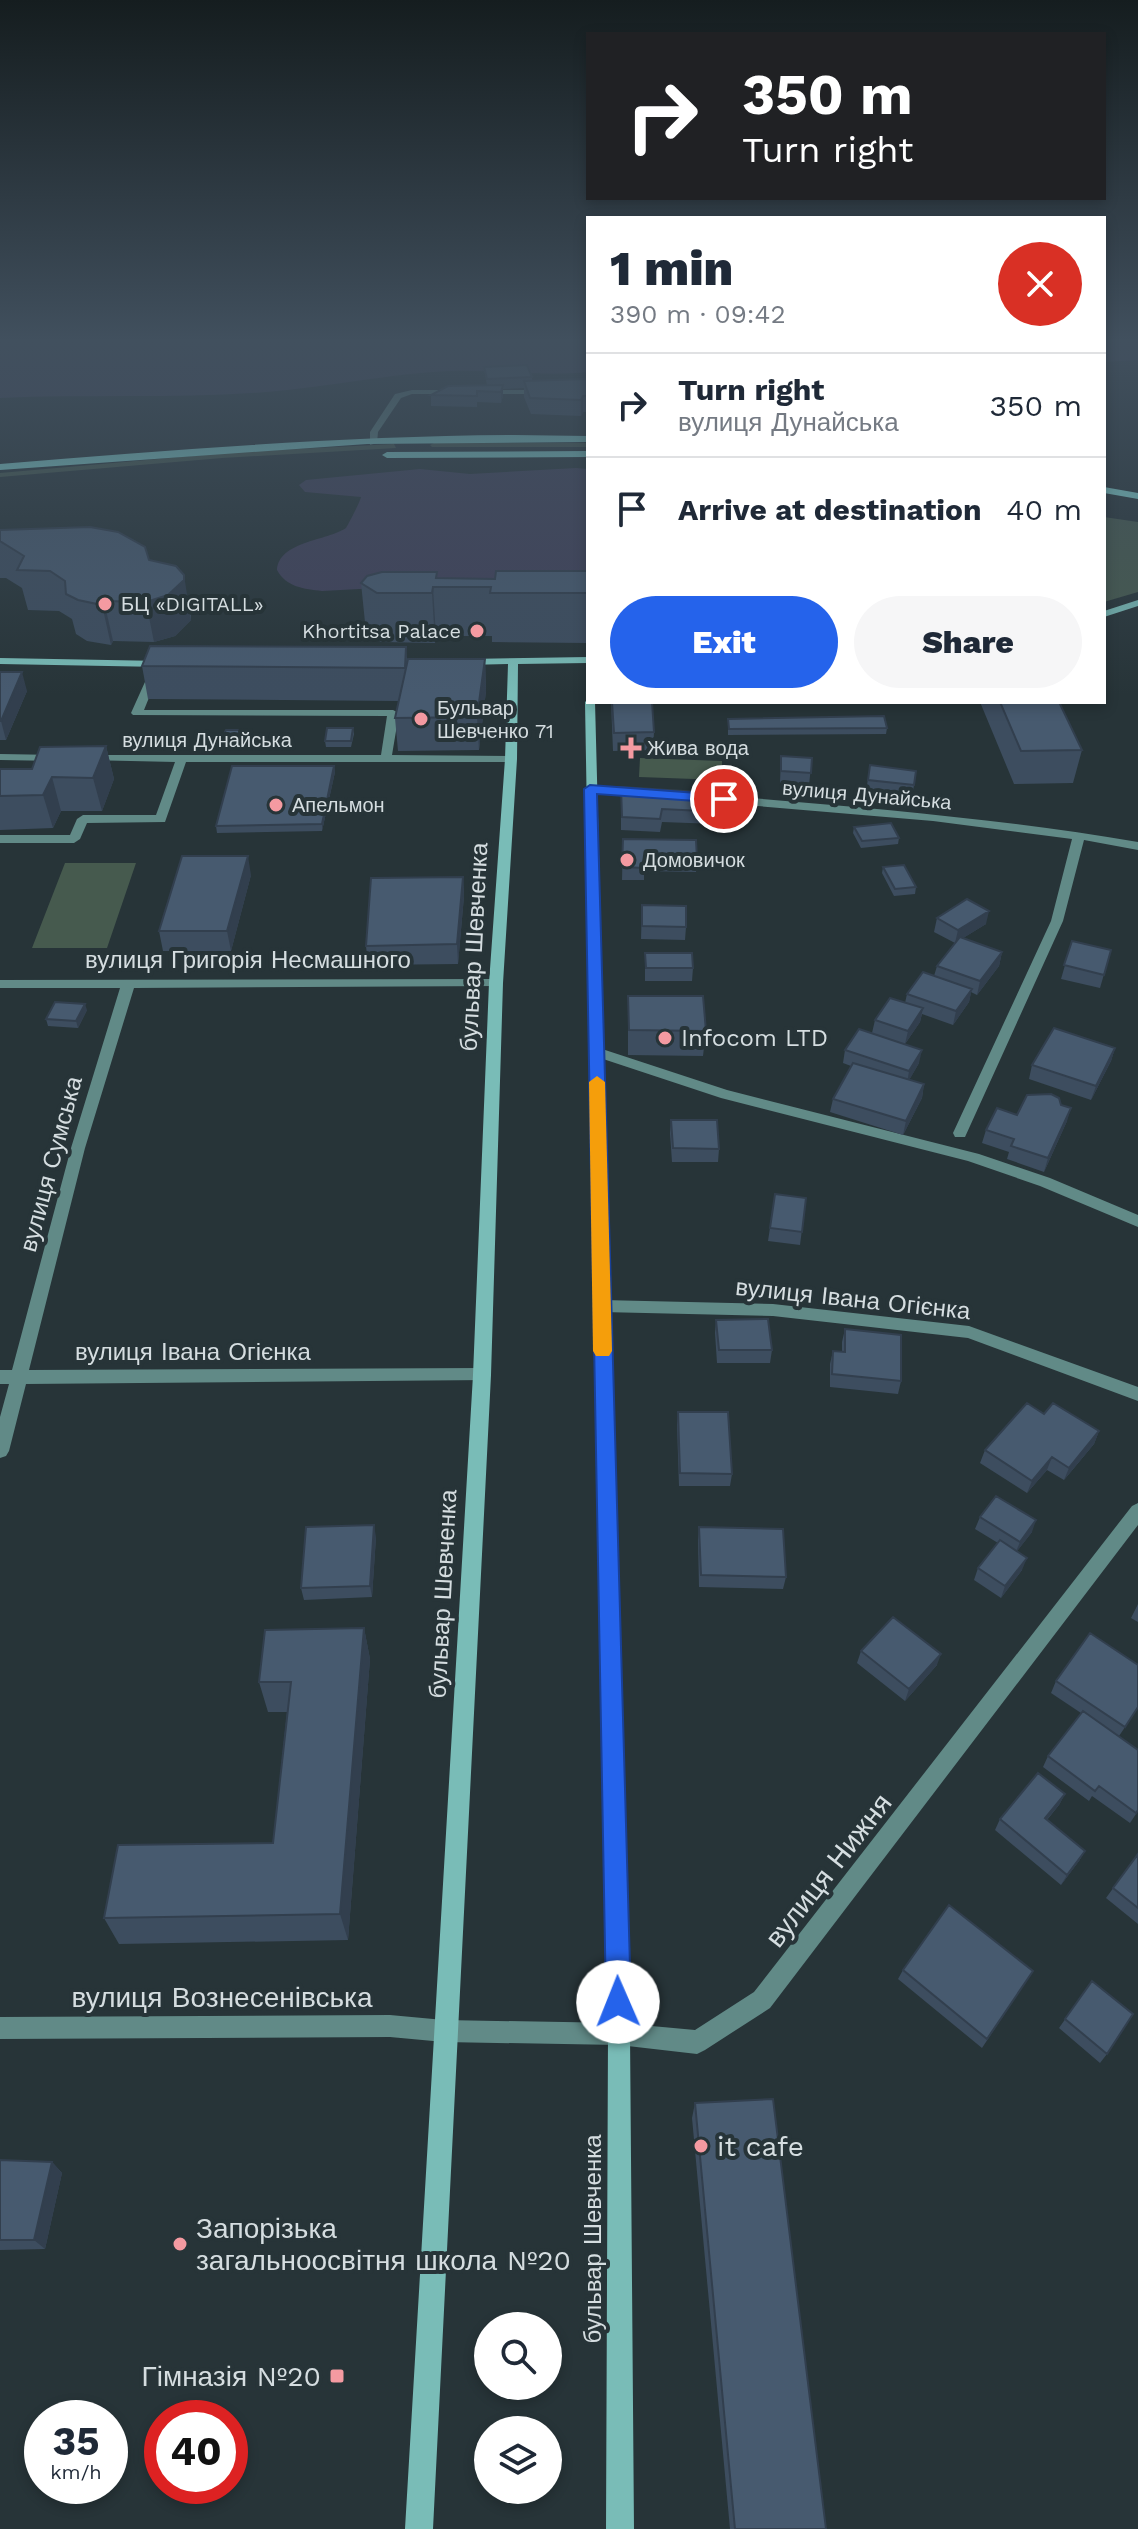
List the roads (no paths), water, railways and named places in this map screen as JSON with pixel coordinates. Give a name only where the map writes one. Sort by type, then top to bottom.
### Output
[{"type":"main road","points":[[0,467],[97,459]]},
{"type":"main road","points":[[0,480],[276,459]]},
{"type":"main road","points":[[1106,482],[1138,485]]},
{"type":"main road","points":[[1106,490],[1138,496]]},
{"type":"main road","points":[[1106,503],[1138,507]]},
{"type":"street","points":[[1106,613],[1138,603]]},
{"type":"street","points":[[449,662],[586,660]]},
{"type":"street","points":[[0,661],[173,664]]},
{"type":"street","name":"бульвар Шевченка","points":[[419,2529],[482,1375],[496,983],[511,759],[513,662]]},
{"type":"street","points":[[158,664],[137,713],[393,713],[386,759]]},
{"type":"street","name":"бульвар Шевченка","points":[[590,704],[619,2034],[620,2529]]},
{"type":"street","name":"вулиця Дунайська","points":[[0,757],[511,759]]},
{"type":"street","points":[[0,839],[74,839],[83,819],[161,819],[182,758]]},
{"type":"street","points":[[590,789],[651,793]]},
{"type":"street","name":"вулиця Дунайська","points":[[714,799],[902,815],[1079,835],[1138,846]]},
{"type":"street","points":[[960,1133],[1057,921],[1079,835]]},
{"type":"street","name":"вулиця Григорія Несмашного","points":[[0,984],[496,983]]},
{"type":"street","name":"вулиця Сумська","points":[[0,1451],[78,1148],[128,985]]},
{"type":"street","points":[[596,1052],[646,1072],[951,1151],[1071,1191],[1138,1221]]},
{"type":"street","name":"вулиця Івана Огієнка","points":[[602,1306],[773,1310],[969,1332],[1138,1394]]},
{"type":"street","name":"вулиця Івана Огієнка","points":[[0,1377],[482,1375]]},
{"type":"street","name":"вулиця Нижня","points":[[444,2031],[619,2034],[697,2042],[762,2000],[1138,1511]]},
{"type":"street","name":"вулиця Вознесенівська","points":[[0,2028],[390,2026],[444,2031]]},
{"type":"water","points":[[420,469],[470,474],[586,469],[586,577],[322,591],[290,584],[277,570],[280,560],[295,547],[346,528],[361,497],[305,492],[299,485],[306,480]]},
{"type":"place","name":"БЦ «DIGITALL»","points":[[105,604]]},
{"type":"place","name":"Khortitsa Palace","points":[[477,631]]},
{"type":"place","name":"Бульвар Шевченко 71","points":[[421,719]]},
{"type":"place","name":"Жива вода","points":[[631,748]]},
{"type":"place","name":"Апельмон","points":[[276,805]]},
{"type":"place","name":"Домовичок","points":[[627,860]]},
{"type":"place","name":"Infocom LTD","points":[[665,1038]]},
{"type":"place","name":"it cafe","points":[[701,2146]]},
{"type":"place","name":"Запорізька загальноосвітня школа №20","points":[[180,2244]]},
{"type":"place","name":"Гімназія №20","points":[[337,2376]]}]
